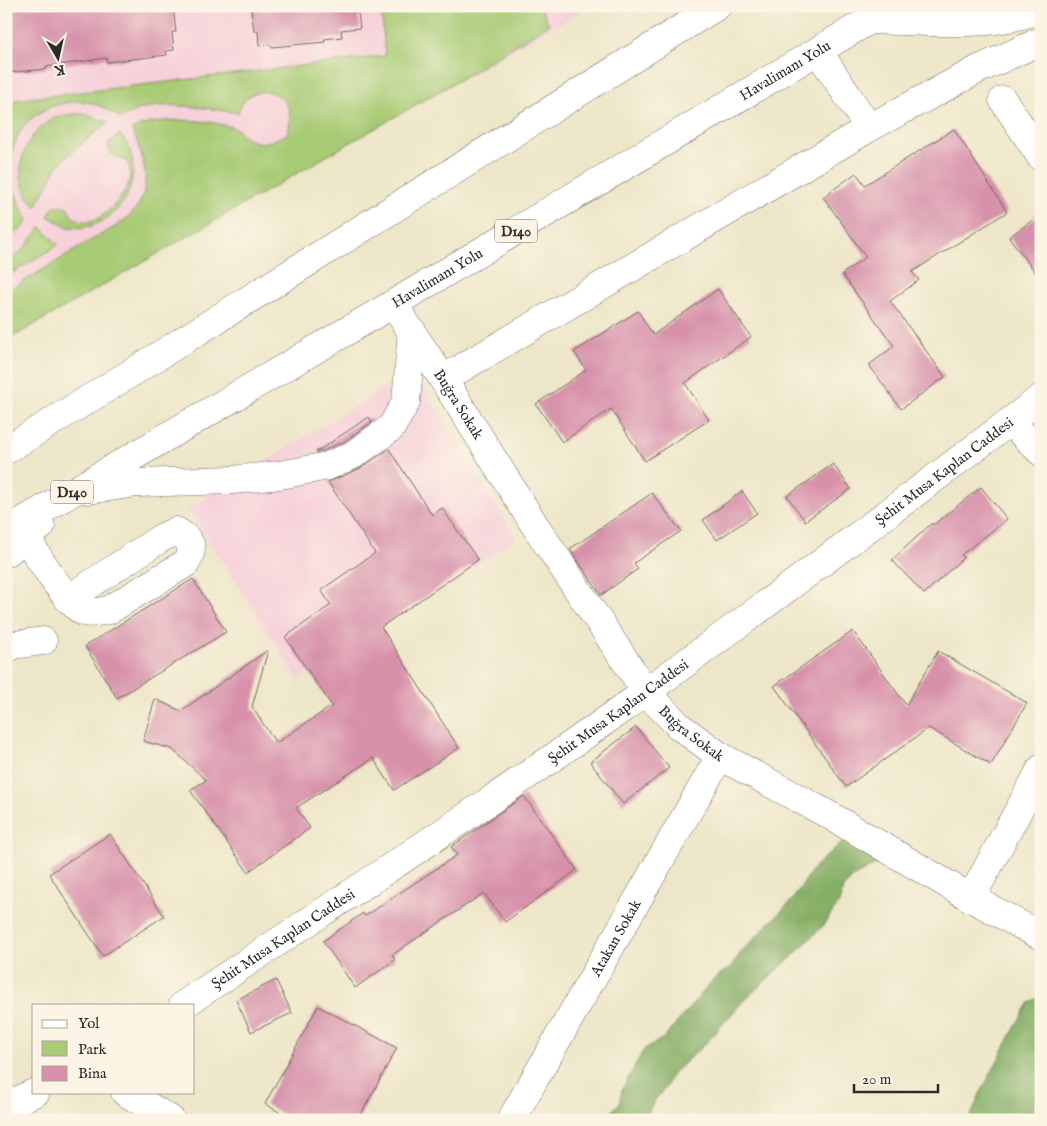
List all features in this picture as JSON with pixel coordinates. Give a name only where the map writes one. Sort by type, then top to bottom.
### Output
[{"type":"main road","points":[[6,450],[718,6]]},
{"type":"main road","points":[[881,13],[994,20],[1017,17],[1041,9]]},
{"type":"main road","name":"Havalimanı Yolu","points":[[13,541],[138,453],[393,304],[881,13]]},
{"type":"main road","points":[[443,379],[869,128],[979,69],[1041,41]]},
{"type":"main road","points":[[818,51],[869,128]]},
{"type":"main road","points":[[1003,100],[1041,157]]},
{"type":"main road","name":"Buğra Sokak","points":[[393,304],[443,379],[534,524],[646,692],[679,726],[720,756],[830,815],[971,898],[1041,936]]},
{"type":"main road","points":[[88,490],[137,483],[232,480],[280,475],[328,466],[354,455],[391,428],[406,402],[412,331]]},
{"type":"main road","points":[[6,429],[144,365]]},
{"type":"main road","name":"Şehit Musa Kaplan Caddesi","points":[[184,1004],[516,783],[646,692],[1041,398]]},
{"type":"main road","points":[[1010,422],[1041,452]]},
{"type":"main road","points":[[68,599],[13,541],[138,453]]},
{"type":"main road","points":[[6,649],[14,645],[43,641]]},
{"type":"main road","name":"Atakan Sokak","points":[[511,1120],[720,756]]},
{"type":"main road","points":[[971,898],[1041,769]]},
{"type":"main road","points":[[6,1106],[32,1094]]},
{"type":"main road","points":[[128,1094],[171,1120]]},
{"type":"shaded area","points":[[6,6],[590,6],[6,341]]},
{"type":"shaded area","points":[[413,370],[516,539],[299,680],[188,509]]},
{"type":"green space","points":[[381,6],[540,6],[549,24],[471,73],[6,341],[6,292],[114,227],[127,218],[137,207],[142,198],[145,179],[142,158],[132,130],[153,123],[167,121],[208,122],[234,128],[252,141],[262,143],[278,139],[287,134],[290,119],[288,108],[282,99],[273,93],[263,91],[253,94],[244,101],[238,113],[190,106],[165,106],[136,110],[121,119],[100,106],[88,102],[69,102],[41,112],[27,122],[18,136],[12,151],[13,185],[19,203],[28,219],[24,227],[6,241],[6,101],[385,56]]},
{"type":"green space","points":[[84,114],[108,122],[57,167],[36,207],[27,196],[22,183],[22,158],[27,146],[44,125],[56,117]]},
{"type":"green space","points":[[120,134],[129,149],[133,166],[126,198],[116,211],[102,221],[86,227],[68,227],[48,216],[54,206],[64,206],[68,208],[72,217],[82,221],[94,220],[114,205],[125,191],[130,175],[127,162],[111,154],[109,147],[109,142]]},
{"type":"green space","points":[[41,227],[58,245],[6,277],[6,262],[22,251]]},
{"type":"green space","points":[[855,831],[882,858],[874,866],[857,874],[843,888],[839,903],[822,927],[743,1001],[707,1042],[672,1074],[666,1087],[655,1100],[644,1120],[602,1120],[619,1104],[622,1090],[644,1049],[664,1038],[715,978],[732,966],[741,952],[793,899],[815,866]]},
{"type":"green space","points":[[1041,996],[1041,1120],[969,1120],[981,1092],[1019,1020],[1030,1002]]},
{"type":"building","points":[[6,6],[173,6],[176,32],[172,32],[174,50],[166,51],[167,55],[107,62],[106,58],[46,67],[47,69],[6,73]]},
{"type":"building","points":[[255,6],[357,6],[360,28],[341,30],[342,37],[324,39],[325,42],[272,47],[271,45],[259,46],[258,31],[254,31],[251,9],[256,8]]},
{"type":"building","points":[[954,129],[1007,212],[912,272],[919,280],[890,301],[945,377],[901,409],[869,365],[894,346],[842,274],[866,257],[823,197],[856,173],[865,185]]},
{"type":"building","points":[[1041,214],[1041,280],[1009,237]]},
{"type":"building","points":[[718,289],[751,337],[685,383],[709,420],[645,461],[611,409],[562,442],[536,404],[586,370],[574,352],[638,311],[653,335]]},
{"type":"building","points":[[369,417],[372,422],[345,441],[323,451],[316,452]]},
{"type":"building","points":[[389,449],[432,515],[442,508],[478,560],[381,627],[459,748],[394,790],[373,758],[296,808],[310,828],[248,872],[190,790],[206,780],[172,749],[143,741],[155,699],[181,711],[268,650],[252,707],[276,743],[332,706],[285,637],[331,605],[321,590],[375,553],[328,482],[359,469]]},
{"type":"building","points":[[833,464],[851,489],[805,521],[787,496]]},
{"type":"building","points":[[981,487],[1007,519],[961,555],[964,557],[924,594],[892,560],[932,523],[933,525]]},
{"type":"building","points":[[742,491],[757,513],[717,540],[703,520]]},
{"type":"building","points":[[652,493],[681,531],[634,563],[638,569],[601,595],[570,549]]},
{"type":"building","points":[[193,579],[226,632],[117,698],[85,646]]},
{"type":"building","points":[[853,631],[906,705],[938,651],[1027,703],[991,765],[929,728],[846,787],[774,686]]},
{"type":"building","points":[[636,727],[669,768],[623,804],[590,762]]},
{"type":"building","points":[[524,796],[577,870],[505,922],[484,893],[392,955],[395,960],[355,988],[323,941],[363,913],[365,916],[457,855],[451,847]]},
{"type":"building","points":[[110,834],[164,916],[103,956],[49,874]]},
{"type":"building","points":[[276,980],[292,1013],[251,1032],[236,1000]]},
{"type":"building","points":[[318,1006],[397,1048],[358,1120],[293,1120],[265,1104]]}]
